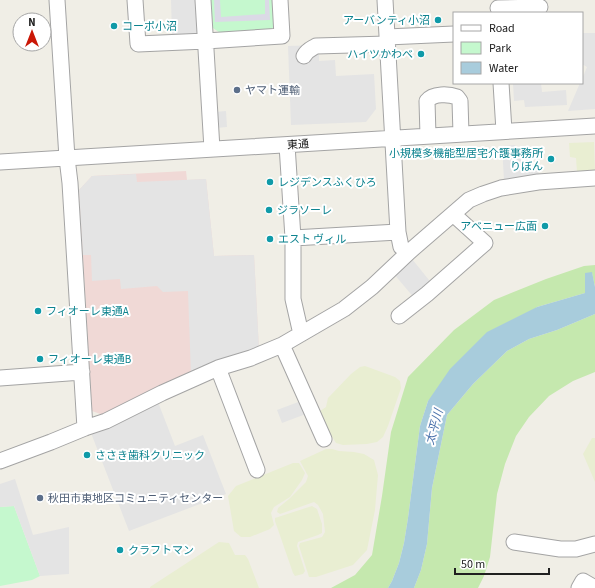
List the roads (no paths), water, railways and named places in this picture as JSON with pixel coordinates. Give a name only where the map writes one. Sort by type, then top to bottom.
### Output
[{"type":"street","points":[[57,0],[85,428]]},
{"type":"street","points":[[135,0],[138,44],[282,36],[280,0]]},
{"type":"street","points":[[203,0],[212,149]]},
{"type":"street","points":[[385,0],[398,232],[402,247],[409,252]]},
{"type":"street","points":[[498,7],[540,6]]},
{"type":"street","points":[[304,56],[309,49],[316,46],[453,34]]},
{"type":"street","points":[[501,84],[504,131]]},
{"type":"street","points":[[428,136],[427,101],[430,97],[435,96],[453,95],[460,101],[461,134]]},
{"type":"street","name":"東通","points":[[0,162],[595,126]]},
{"type":"street","points":[[287,145],[293,238],[293,299],[301,334]]},
{"type":"street","points":[[0,461],[106,421],[162,393],[218,368],[251,358],[282,345],[344,309],[372,287],[409,252],[469,200],[501,188],[538,182],[595,178]]},
{"type":"street","points":[[399,316],[427,294],[485,243],[453,214]]},
{"type":"street","points":[[293,238],[398,232]]},
{"type":"street","points":[[282,345],[324,439]]},
{"type":"street","points":[[218,368],[257,470]]},
{"type":"street","points":[[0,378],[82,372]]},
{"type":"street","points":[[514,542],[560,549],[576,549],[595,544]]},
{"type":"street","points":[[579,588],[583,581],[595,588]]},
{"type":"water","name":"太平川","points":[[592,272],[595,287],[595,314],[557,330],[529,339],[507,351],[473,384],[447,415],[432,488],[427,544],[421,570],[414,588],[388,588],[399,563],[404,543],[420,426],[428,401],[450,369],[487,332],[537,307],[585,293],[585,273]]},
{"type":"place","name":"アーバンティ小沼","points":[[438,20]]},
{"type":"place","name":"コーポ小沼","points":[[114,26]]},
{"type":"place","name":"ハイツかわべ","points":[[421,54]]},
{"type":"place","name":"ヤマト運輸","points":[[237,90]]},
{"type":"place","name":"小規模多機能型居宅介護事務所 りぼん","points":[[551,159]]},
{"type":"place","name":"レジデンスふくひろ","points":[[270,182]]},
{"type":"place","name":"ジラソーレ","points":[[269,210]]},
{"type":"place","name":"アベニュー広面","points":[[545,226]]},
{"type":"place","name":"エスト ヴィル","points":[[270,239]]},
{"type":"place","name":"フィオーレ東通A","points":[[38,311]]},
{"type":"place","name":"フィオーレ東通B","points":[[40,359]]},
{"type":"place","name":"ささき歯科クリニック","points":[[87,455]]},
{"type":"place","name":"秋田市東地区コミュニティセンター","points":[[40,498]]},
{"type":"place","name":"クラフトマン","points":[[120,550]]}]
